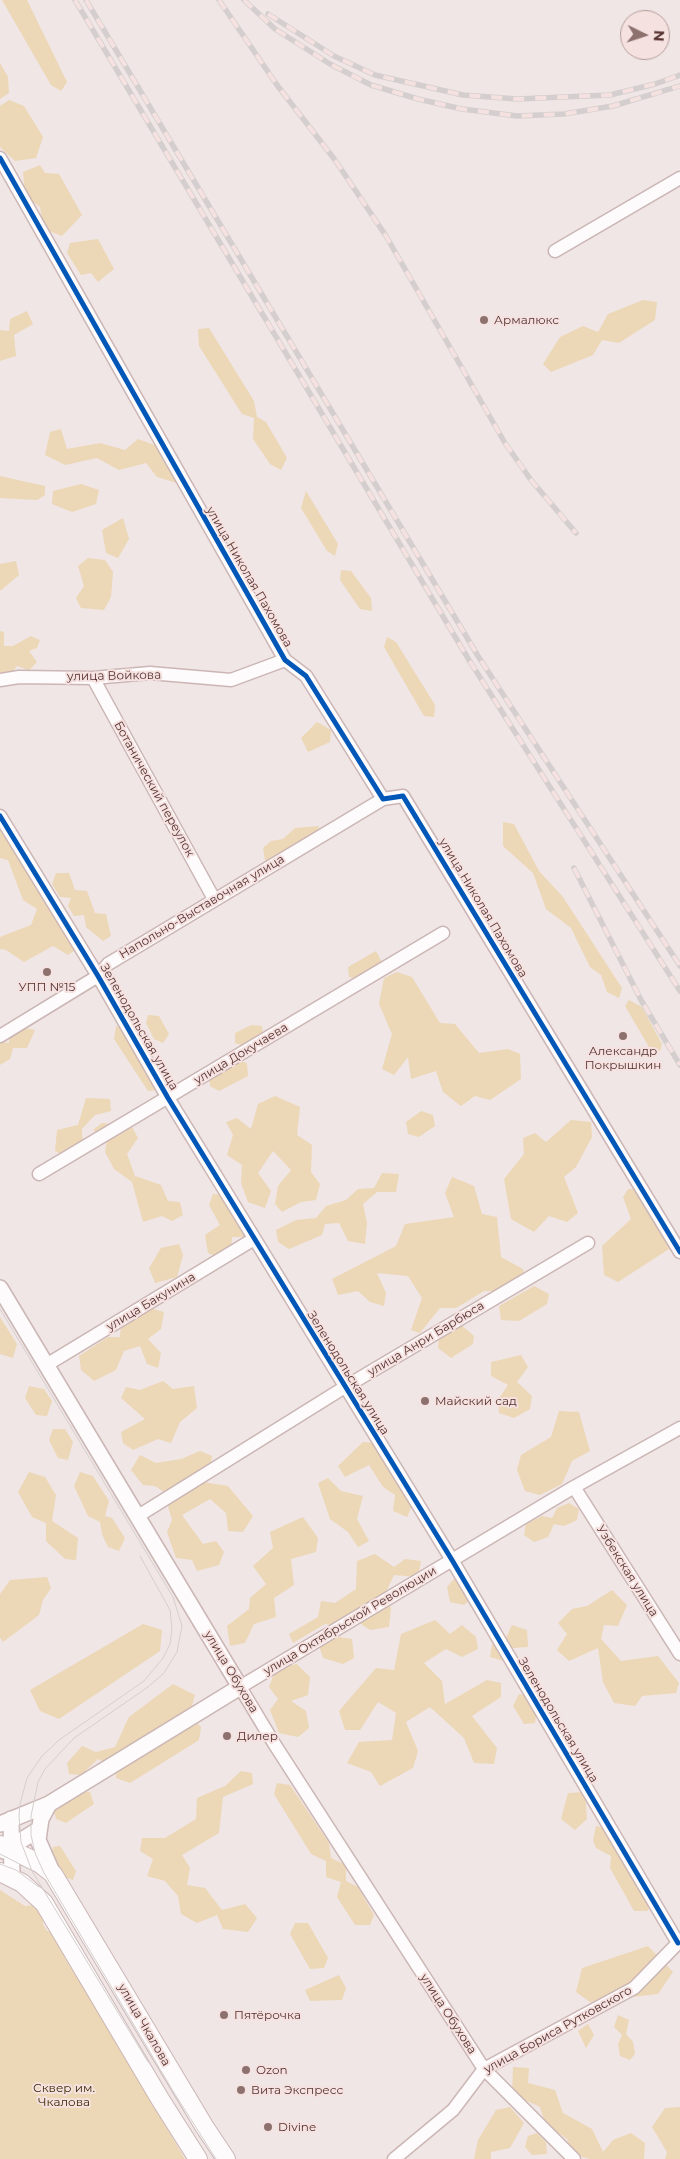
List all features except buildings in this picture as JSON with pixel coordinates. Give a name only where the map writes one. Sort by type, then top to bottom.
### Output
[{"type":"main road","points":[[4,1849],[39,1863],[53,1874]]},
{"type":"main road","name":"улица Чкалова","points":[[6,1874],[32,1891],[44,1903],[160,2099],[198,2159]]},
{"type":"main road","name":"улица Чкалова","points":[[53,1874],[64,1889],[185,2094],[226,2159]]},
{"type":"street","name":"улица Николая Пахомова","points":[[2,164],[285,660],[306,676],[383,799],[403,796],[680,1252]]},
{"type":"street","points":[[556,251],[680,178]]},
{"type":"street","name":"улица Войкова","points":[[0,680],[19,677],[93,678],[150,673],[231,680],[285,660]]},
{"type":"street","name":"Ботанический переулок","points":[[93,678],[214,899]]},
{"type":"street","name":"Напольно-Выставочная улица","points":[[0,1036],[98,976],[108,964],[383,799]]},
{"type":"street","name":"Зеленодольская улица","points":[[0,816],[98,976],[168,1098],[452,1560],[679,1942]]},
{"type":"street","name":"улица Докучаева","points":[[39,1174],[443,933]]},
{"type":"street","name":"улица Бакунина","points":[[48,1364],[254,1239]]},
{"type":"street","name":"улица Анри Барбюса","points":[[138,1516],[345,1388],[588,1242]]},
{"type":"street","name":"улица Обухова","points":[[0,1288],[48,1364],[280,1753],[484,2069],[574,2159]]},
{"type":"street","name":"улица Октябрьской Революции","points":[[6,1822],[48,1804],[574,1487],[680,1428]]},
{"type":"street","name":"Узбекская улица","points":[[574,1487],[680,1654]]},
{"type":"street","points":[[48,1804],[41,1819],[38,1840],[53,1874]]},
{"type":"street","points":[[6,1822],[4,1849],[6,1874]]},
{"type":"street","points":[[4,1849],[38,1830]]},
{"type":"street","name":"улица Бориса Рутковского","points":[[394,2159],[453,2110],[484,2069],[634,1988],[679,1942]]},
{"type":"green space","points":[[2,0],[27,0],[67,82],[61,91],[51,85]]},
{"type":"green space","points":[[0,63],[8,77],[9,93],[0,99]]},
{"type":"green space","points":[[9,100],[24,106],[43,137],[36,158],[15,161],[0,147],[0,106]]},
{"type":"green space","points":[[40,165],[45,173],[59,174],[82,215],[62,236],[44,229],[40,207],[25,196],[23,172]]},
{"type":"green space","points":[[98,239],[114,269],[98,282],[91,273],[81,275],[67,253],[70,243]]},
{"type":"green space","points":[[643,300],[657,302],[655,320],[619,343],[602,340],[593,355],[551,372],[543,364],[560,337],[583,326],[598,332],[608,314]]},
{"type":"green space","points":[[27,311],[33,324],[14,335],[16,356],[0,361],[0,330],[9,331],[10,319]]},
{"type":"green space","points":[[209,328],[254,401],[257,417],[266,422],[287,458],[281,470],[270,464],[253,439],[254,418],[242,414],[199,346],[198,329]]},
{"type":"green space","points":[[61,429],[67,449],[100,443],[125,450],[138,439],[168,450],[177,483],[157,477],[146,463],[119,470],[97,458],[65,465],[45,455],[50,432]]},
{"type":"green space","points":[[0,476],[45,486],[45,495],[37,500],[0,498]]},
{"type":"green space","points":[[81,484],[99,490],[96,504],[72,512],[52,504],[53,491]]},
{"type":"green space","points":[[306,491],[338,544],[335,556],[327,551],[301,508]]},
{"type":"green space","points":[[123,518],[129,539],[118,558],[106,553],[102,530]]},
{"type":"green space","points":[[88,558],[105,560],[113,572],[111,597],[104,610],[81,608],[76,598],[84,586],[78,566]]},
{"type":"green space","points":[[16,561],[19,575],[0,591],[0,564]]},
{"type":"green space","points":[[341,570],[351,571],[371,598],[372,611],[360,609],[340,580]]},
{"type":"green space","points":[[0,631],[4,632],[4,646],[13,646],[31,636],[40,640],[37,648],[29,651],[37,662],[29,670],[17,666],[10,675],[0,676]]},
{"type":"green space","points":[[387,637],[396,642],[435,705],[434,717],[424,716],[384,647]]},
{"type":"green space","points":[[317,722],[331,730],[330,742],[308,752],[301,738]]},
{"type":"green space","points":[[0,813],[42,888],[45,902],[59,908],[75,950],[68,955],[53,946],[24,962],[6,950],[0,949],[0,937],[31,925],[37,909],[23,900],[8,860],[0,858]]},
{"type":"green space","points":[[503,822],[514,824],[539,871],[563,897],[622,988],[619,998],[607,992],[601,975],[590,967],[571,928],[546,909],[533,873],[503,846]]},
{"type":"green space","points":[[319,826],[317,838],[304,839],[299,847],[288,848],[287,855],[274,864],[265,860],[263,848],[271,841],[283,839],[295,828]]},
{"type":"green space","points":[[56,873],[69,873],[75,890],[87,891],[95,913],[106,914],[111,936],[103,941],[86,927],[84,915],[74,916],[68,906],[71,898],[60,897],[52,884]]},
{"type":"green space","points":[[376,951],[386,970],[369,981],[349,977],[348,967]]},
{"type":"green space","points":[[397,972],[412,977],[440,1023],[455,1024],[479,1053],[508,1049],[520,1054],[521,1079],[490,1100],[475,1096],[461,1106],[443,1092],[436,1071],[411,1079],[408,1057],[394,1075],[382,1069],[392,1034],[379,1004],[384,978]]},
{"type":"green space","points":[[629,1000],[642,1007],[662,1044],[660,1051],[649,1047],[625,1006]]},
{"type":"green space","points":[[148,1015],[159,1016],[169,1034],[163,1043],[154,1039],[146,1023]]},
{"type":"green space","points":[[251,1025],[262,1026],[263,1037],[245,1046],[235,1043],[235,1033]]},
{"type":"green space","points":[[116,1026],[125,1028],[159,1090],[148,1091],[114,1039]]},
{"type":"green space","points":[[20,1027],[35,1030],[27,1048],[13,1048],[10,1059],[0,1065],[0,1042],[9,1043],[10,1032]]},
{"type":"green space","points":[[235,1060],[247,1063],[248,1076],[219,1091],[210,1086],[209,1076]]},
{"type":"green space","points":[[275,1096],[300,1107],[297,1135],[312,1145],[311,1172],[320,1184],[316,1200],[301,1202],[282,1212],[275,1204],[278,1186],[291,1170],[273,1151],[258,1173],[271,1191],[265,1208],[248,1202],[241,1183],[242,1165],[227,1155],[233,1135],[226,1122],[237,1118],[251,1129],[258,1104]]},
{"type":"green space","points":[[86,1098],[110,1099],[111,1111],[95,1115],[82,1129],[83,1151],[70,1159],[55,1151],[57,1130],[78,1125]]},
{"type":"green space","points":[[421,1111],[433,1115],[435,1126],[419,1137],[408,1134],[406,1122]]},
{"type":"green space","points":[[571,1120],[591,1122],[592,1137],[576,1167],[564,1177],[578,1213],[567,1222],[549,1216],[534,1232],[511,1219],[504,1179],[524,1154],[523,1138],[535,1133],[546,1142]]},
{"type":"green space","points":[[102,1123],[132,1127],[138,1138],[127,1154],[135,1176],[161,1185],[168,1201],[180,1202],[183,1215],[172,1221],[162,1216],[143,1222],[132,1182],[114,1169],[105,1152],[107,1141],[93,1130]]},
{"type":"green space","points":[[382,1173],[399,1174],[396,1192],[377,1192],[363,1204],[367,1223],[365,1244],[348,1241],[339,1223],[325,1224],[322,1235],[289,1249],[278,1242],[276,1230],[296,1220],[316,1218],[326,1206],[346,1200],[358,1189],[374,1188]]},
{"type":"green space","points":[[452,1177],[474,1186],[482,1214],[497,1217],[501,1257],[523,1269],[526,1277],[504,1291],[484,1291],[456,1308],[440,1308],[420,1333],[411,1330],[422,1298],[408,1276],[377,1273],[386,1293],[384,1306],[370,1302],[358,1291],[338,1295],[332,1279],[396,1246],[405,1224],[454,1217],[445,1193]]},
{"type":"green space","points":[[628,1189],[636,1189],[667,1238],[669,1249],[618,1282],[604,1275],[602,1246],[631,1219],[623,1197]]},
{"type":"green space","points":[[213,1194],[222,1195],[244,1227],[244,1237],[232,1237],[231,1250],[219,1258],[208,1253],[205,1235],[220,1225],[209,1205]]},
{"type":"green space","points":[[179,1244],[183,1255],[177,1277],[155,1283],[149,1268],[161,1248]]},
{"type":"green space","points":[[534,1286],[549,1294],[547,1304],[519,1321],[501,1320],[499,1306]]},
{"type":"green space","points":[[150,1308],[164,1312],[161,1329],[148,1339],[161,1353],[158,1368],[147,1364],[140,1346],[124,1351],[116,1370],[94,1381],[81,1370],[79,1356],[108,1337],[120,1337],[121,1325]]},
{"type":"green space","points":[[0,1317],[17,1344],[13,1358],[0,1354]]},
{"type":"green space","points":[[460,1324],[474,1336],[473,1344],[451,1358],[438,1348],[439,1336]]},
{"type":"green space","points":[[521,1355],[528,1367],[517,1382],[532,1396],[530,1409],[514,1418],[499,1413],[498,1400],[508,1385],[491,1376],[491,1362]]},
{"type":"green space","points":[[163,1381],[173,1389],[194,1386],[197,1408],[180,1422],[171,1443],[158,1439],[133,1450],[123,1443],[121,1432],[145,1419],[121,1398],[126,1387],[140,1390]]},
{"type":"green space","points":[[29,1386],[44,1389],[52,1401],[47,1416],[36,1415],[25,1398]]},
{"type":"green space","points":[[559,1411],[579,1412],[590,1451],[572,1461],[562,1484],[540,1495],[525,1491],[517,1470],[521,1455],[551,1437]]},
{"type":"green space","points":[[53,1429],[65,1429],[73,1442],[68,1460],[58,1458],[49,1440]]},
{"type":"green space","points":[[363,1442],[376,1443],[402,1482],[402,1492],[413,1503],[407,1517],[393,1511],[395,1495],[383,1487],[369,1465],[345,1477],[338,1466]]},
{"type":"green space","points":[[200,1451],[212,1456],[210,1469],[167,1494],[155,1486],[143,1485],[131,1470],[140,1455],[156,1463],[181,1459]]},
{"type":"green space","points":[[29,1472],[45,1477],[56,1495],[52,1521],[78,1538],[76,1560],[65,1559],[46,1541],[46,1523],[32,1517],[18,1492]]},
{"type":"green space","points":[[80,1472],[93,1476],[109,1501],[105,1516],[112,1518],[125,1538],[119,1551],[108,1547],[102,1534],[100,1522],[88,1516],[74,1486]]},
{"type":"green space","points":[[328,1478],[341,1491],[363,1496],[357,1519],[369,1541],[358,1547],[348,1532],[330,1519],[318,1483]]},
{"type":"green space","points":[[203,1482],[228,1486],[253,1516],[243,1532],[228,1531],[226,1513],[210,1499],[182,1515],[203,1544],[216,1541],[224,1552],[219,1565],[197,1571],[192,1560],[176,1558],[167,1532],[172,1520],[167,1503]]},
{"type":"green space","points":[[569,1503],[579,1509],[577,1520],[564,1526],[554,1524],[548,1537],[534,1542],[524,1535],[526,1524],[542,1516],[552,1518],[557,1508]]},
{"type":"green space","points":[[303,1517],[318,1538],[316,1552],[291,1559],[294,1585],[274,1598],[276,1617],[254,1624],[245,1643],[230,1646],[227,1626],[249,1609],[250,1598],[266,1584],[253,1566],[273,1548],[270,1532]]},
{"type":"green space","points":[[375,1554],[394,1567],[405,1559],[421,1561],[418,1577],[394,1575],[385,1594],[391,1608],[389,1627],[370,1630],[352,1618],[338,1626],[325,1624],[293,1643],[289,1634],[318,1617],[321,1601],[335,1603],[356,1589],[357,1561]]},
{"type":"green space","points":[[47,1577],[51,1588],[43,1600],[39,1615],[3,1642],[0,1637],[0,1594],[10,1580]]},
{"type":"green space","points":[[454,1579],[468,1580],[476,1595],[464,1605],[450,1602],[447,1587]]},
{"type":"green space","points":[[612,1590],[627,1605],[618,1626],[604,1625],[601,1639],[621,1661],[658,1656],[679,1683],[676,1693],[642,1696],[635,1706],[614,1703],[603,1682],[598,1648],[569,1661],[557,1650],[567,1634],[558,1623],[572,1609],[587,1606]]},
{"type":"green space","points":[[435,1620],[450,1634],[462,1625],[476,1637],[478,1649],[462,1657],[446,1649],[424,1663],[442,1681],[445,1704],[487,1680],[501,1683],[501,1697],[472,1716],[497,1748],[494,1764],[474,1763],[464,1738],[430,1707],[406,1722],[418,1751],[413,1768],[380,1786],[371,1772],[347,1763],[359,1742],[392,1740],[396,1713],[378,1702],[360,1730],[345,1730],[339,1711],[376,1668],[394,1670],[401,1634]]},
{"type":"green space","points":[[143,1624],[162,1630],[160,1651],[59,1719],[40,1711],[30,1690]]},
{"type":"green space","points":[[512,1625],[527,1630],[528,1647],[513,1648],[507,1662],[490,1657],[493,1638],[506,1638]]},
{"type":"green space","points":[[332,1636],[352,1639],[354,1658],[343,1664],[323,1658],[319,1645]]},
{"type":"green space","points":[[297,1664],[310,1677],[308,1695],[291,1701],[306,1711],[309,1728],[298,1737],[279,1733],[270,1710],[278,1699],[269,1687],[276,1668]]},
{"type":"green space","points":[[173,1684],[195,1695],[189,1716],[201,1727],[199,1740],[130,1783],[116,1778],[115,1767],[98,1759],[81,1775],[69,1774],[67,1763],[82,1746],[96,1752],[115,1747],[129,1717]]},
{"type":"green space","points":[[519,1694],[530,1696],[537,1709],[535,1723],[524,1724],[513,1706]]},
{"type":"green space","points":[[241,1771],[252,1773],[253,1784],[223,1797],[219,1833],[182,1855],[190,1868],[187,1885],[205,1888],[222,1910],[245,1904],[257,1918],[248,1932],[223,1929],[217,1915],[197,1923],[181,1914],[178,1896],[165,1881],[147,1876],[153,1859],[140,1851],[142,1838],[165,1838],[196,1819],[197,1798],[225,1786]]},
{"type":"green space","points":[[277,1783],[290,1785],[329,1843],[331,1858],[346,1865],[346,1881],[358,1887],[374,1915],[370,1925],[355,1925],[337,1897],[341,1882],[326,1877],[326,1861],[311,1854],[274,1794]]},
{"type":"green space","points":[[74,1792],[90,1792],[94,1804],[66,1823],[56,1819],[53,1806]]},
{"type":"green space","points":[[585,1792],[587,1819],[575,1830],[561,1819],[568,1793]]},
{"type":"green space","points":[[596,1826],[611,1829],[619,1840],[618,1856],[630,1863],[650,1901],[648,1911],[634,1911],[610,1868],[611,1856],[596,1848],[593,1840]]},
{"type":"green space","points":[[60,1846],[76,1871],[73,1880],[62,1876],[51,1857],[53,1847]]},
{"type":"green space","name":"Сквер им. Чкалова","points":[[0,1890],[25,1906],[34,1905],[43,1916],[43,1924],[47,1931],[53,1932],[65,1953],[64,1957],[128,2057],[127,2061],[185,2159],[0,2159]]},
{"type":"green space","points":[[295,1923],[308,1923],[328,1958],[324,1968],[310,1969],[290,1934]]},
{"type":"green space","points":[[648,1946],[673,1972],[658,1994],[590,2002],[576,1992],[582,1968]]},
{"type":"green space","points":[[339,1975],[346,1988],[342,2000],[310,2001],[305,1990]]},
{"type":"green space","points":[[618,2015],[629,2020],[626,2034],[633,2042],[635,2054],[630,2060],[620,2056],[618,2044],[622,2035],[614,2027]]},
{"type":"green space","points":[[588,2024],[594,2035],[586,2048],[578,2031]]},
{"type":"green space","points":[[513,2067],[529,2068],[528,2083],[555,2090],[563,2113],[592,2129],[603,2152],[613,2140],[631,2133],[645,2143],[644,2159],[590,2159],[572,2154],[567,2139],[545,2123],[540,2107],[512,2094]]},
{"type":"green space","points":[[510,2107],[524,2123],[510,2148],[491,2152],[491,2159],[474,2159],[478,2140],[496,2110]]},
{"type":"green space","points":[[680,2107],[680,2159],[665,2159],[667,2152],[652,2127],[665,2108]]},
{"type":"green space","points":[[537,2133],[546,2142],[547,2154],[532,2155],[525,2147],[528,2136]]},
{"type":"tram line","points":[[0,1309],[173,1597],[182,1626],[177,1652],[164,1673],[148,1687],[74,1738],[45,1769],[38,1782],[31,1816],[31,1835],[35,1853],[44,1873],[173,2091],[216,2159]]},
{"type":"tram line","points":[[140,1556],[170,1610],[172,1629],[170,1644],[163,1658],[144,1681],[59,1740],[42,1756],[27,1778],[19,1816],[21,1842],[32,1871],[148,2062]]},
{"type":"tram line","points":[[0,1854],[33,1871]]},
{"type":"tram line","points":[[0,1864],[16,1870],[39,1887]]},
{"type":"railway","points":[[75,0],[469,660],[680,991]]},
{"type":"railway","points":[[86,0],[478,656],[680,966]]},
{"type":"railway","points":[[219,0],[277,85],[335,160],[386,236],[505,443],[531,480],[576,533]]},
{"type":"railway","points":[[244,0],[275,29],[330,64],[371,85],[418,99],[462,109],[517,116],[564,114],[613,106],[680,86]]},
{"type":"railway","points":[[268,14],[334,56],[375,75],[463,95],[517,99],[610,95],[655,84],[680,75]]},
{"type":"railway","points":[[574,868],[641,1000],[680,1065]]},
{"type":"cycle path","points":[[0,158],[285,660],[306,676],[383,799],[403,796],[680,1252]]},
{"type":"cycle path","points":[[0,816],[98,976],[168,1098],[452,1560],[678,1943]]},
{"type":"place","name":"Армалюкс","points":[[484,320]]},
{"type":"place","name":"УПП №15","points":[[47,972]]},
{"type":"place","name":"Александр Покрышкин","points":[[623,1036]]},
{"type":"place","name":"Майский сад","points":[[425,1401]]},
{"type":"place","name":"Дилер","points":[[227,1736]]},
{"type":"place","name":"Пятёрочка","points":[[224,2015]]},
{"type":"place","name":"Ozon","points":[[246,2070]]},
{"type":"place","name":"Вита Экспресс","points":[[241,2090]]},
{"type":"place","name":"Divine","points":[[268,2127]]}]
